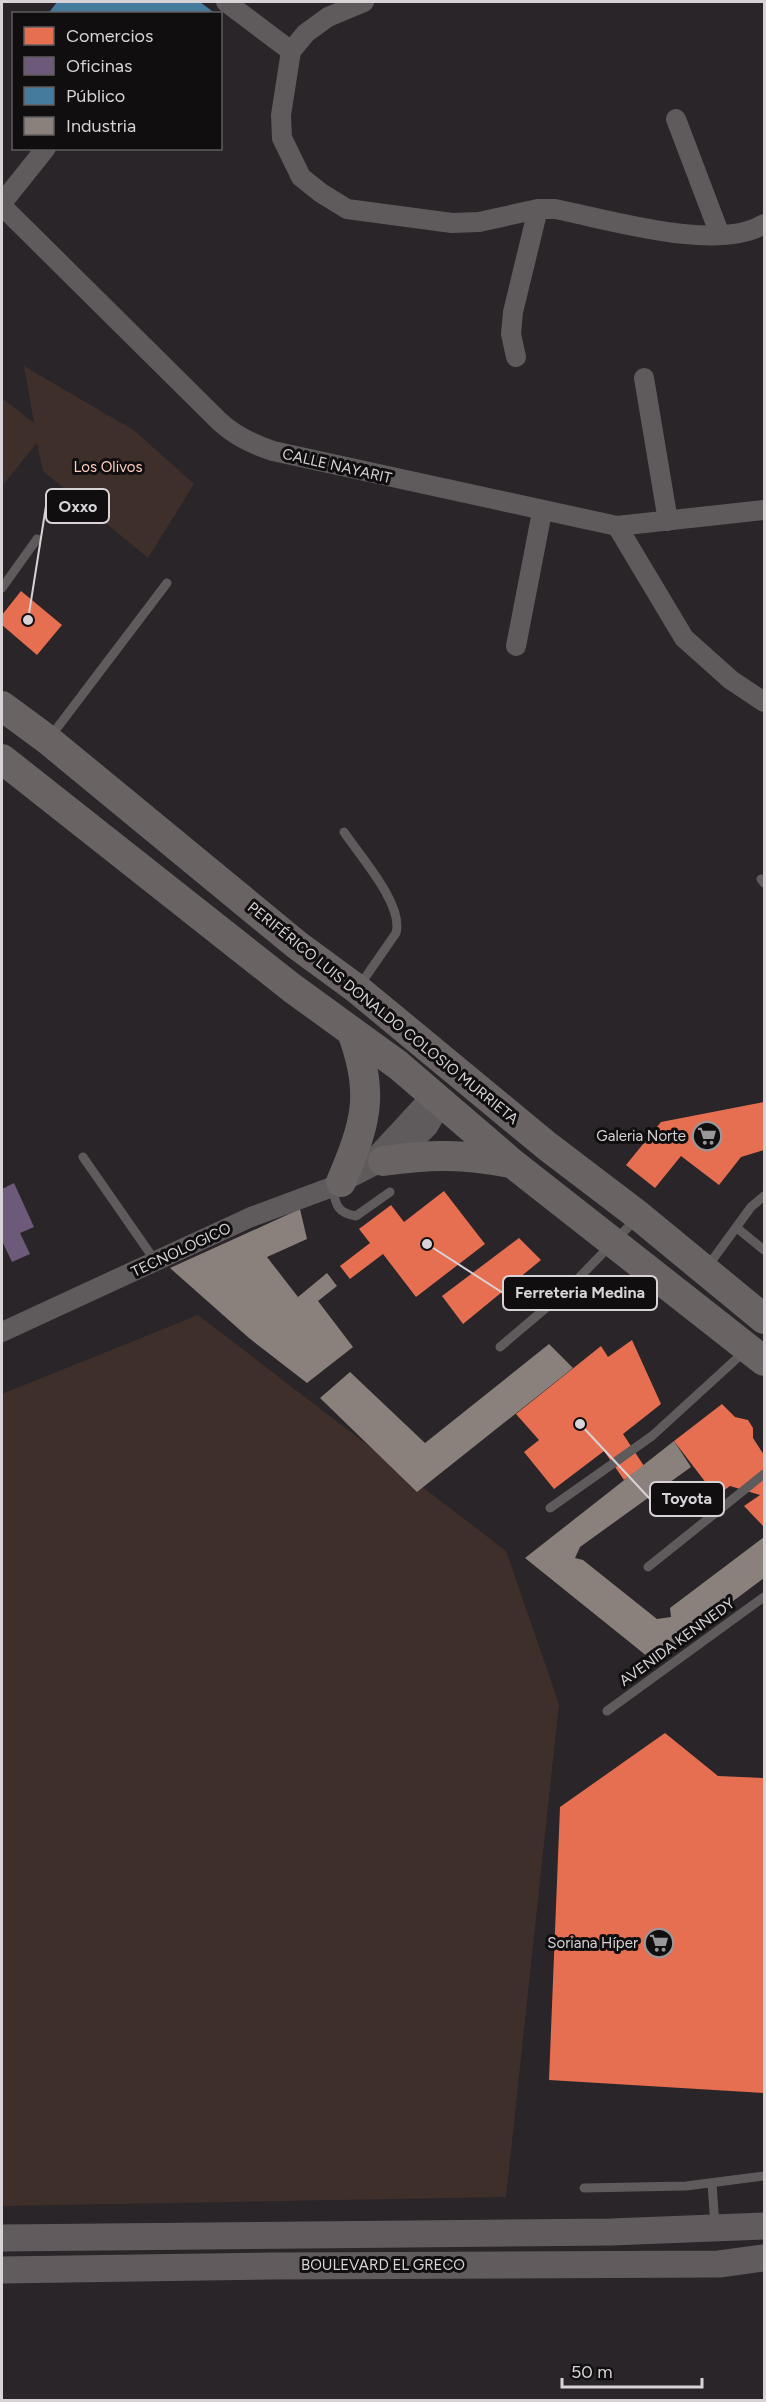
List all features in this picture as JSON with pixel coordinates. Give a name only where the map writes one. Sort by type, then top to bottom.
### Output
[{"type":"main road","name":"PERIFÉRICO LUIS DONALDO COLOSIO MURRIETA","points":[[2,706],[48,740],[297,945],[357,989],[547,1146],[639,1216],[765,1319]]},
{"type":"main road","name":"PERIFÉRICO LUIS DONALDO COLOSIO MURRIETA","points":[[2,759],[352,1032],[398,1065],[512,1163],[756,1355]]},
{"type":"main road","points":[[382,1010],[391,1033],[425,1078],[438,1101],[471,1112],[520,1144],[535,1148],[547,1146]]},
{"type":"main road","points":[[352,1032],[364,1065],[366,1111],[356,1146],[354,1175],[440,1154],[479,1157],[512,1163]]},
{"type":"main road","name":"BOULEVARD EL GRECO","points":[[2,2238],[716,2230],[765,2226]]},
{"type":"main road","points":[[273,2236],[273,2266]]},
{"type":"main road","name":"BOULEVARD EL GRECO","points":[[2,2270],[719,2264],[765,2258]]},
{"type":"street","points":[[226,2],[291,51]]},
{"type":"street","points":[[364,2],[328,17],[306,33],[291,51],[281,115],[282,138],[301,177],[321,193],[347,208],[452,223],[479,222],[538,209],[555,208],[683,234],[720,235],[765,224]]},
{"type":"street","points":[[676,119],[720,235]]},
{"type":"street","points":[[2,204],[44,150]]},
{"type":"street","name":"CALLE NAYARIT","points":[[2,204],[231,432],[273,451],[543,512],[617,526],[765,510]]},
{"type":"street","points":[[516,357],[511,334],[513,312],[538,209]]},
{"type":"street","points":[[644,378],[668,521]]},
{"type":"street","points":[[516,646],[543,512]]},
{"type":"street","points":[[617,526],[684,638],[731,680],[765,702]]},
{"type":"street","name":"TECNOLOGICO","points":[[2,1332],[251,1217],[354,1175],[422,1106],[438,1101]]},
{"type":"lane","points":[[2,588],[37,539]]},
{"type":"lane","points":[[48,740],[166,583]]},
{"type":"lane","points":[[344,832],[390,900],[399,924],[396,933],[357,989]]},
{"type":"lane","points":[[83,1157],[156,1262]]},
{"type":"lane","points":[[354,1175],[337,1208],[346,1215],[356,1216],[390,1192]]},
{"type":"lane","points":[[705,1271],[751,1208],[765,1196]]},
{"type":"lane","points":[[500,1347],[566,1291],[639,1216]]},
{"type":"lane","points":[[737,1228],[765,1250]]},
{"type":"lane","points":[[550,1508],[652,1436],[756,1355]]},
{"type":"lane","points":[[648,1568],[765,1474]]},
{"type":"lane","name":"AVENIDA KENNEDY","points":[[607,1711],[765,1597]]},
{"type":"lane","points":[[584,2188],[712,2184],[765,2176]]},
{"type":"lane","points":[[712,2184],[716,2230]]},
{"type":"green space","name":"Los Olivos","points":[[24,366],[135,431],[194,484],[148,558],[43,471],[37,443],[2,486],[2,398],[34,423]]},
{"type":"green space","points":[[198,1315],[506,1551],[559,1704],[506,2197],[2,2206],[2,1394]]},
{"type":"building: Comercios","points":[[21,591],[62,625],[37,655],[2,625],[2,615]]},
{"type":"building: Comercios","name":"Galeria Norte","points":[[764,1102],[764,1150],[741,1157],[719,1185],[681,1156],[655,1188],[626,1165],[661,1122]]},
{"type":"building: Comercios","points":[[444,1191],[485,1244],[416,1297],[383,1254],[350,1279],[340,1266],[370,1243],[359,1229],[391,1205],[404,1222]]},
{"type":"building: Comercios","points":[[519,1238],[541,1260],[463,1324],[442,1296]]},
{"type":"building: Comercios","points":[[632,1340],[661,1404],[623,1434],[644,1466],[624,1480],[604,1451],[554,1489],[524,1452],[539,1440],[516,1414],[601,1346],[608,1357]]},
{"type":"building: Comercios","points":[[722,1404],[735,1417],[748,1420],[753,1428],[753,1438],[764,1455],[764,1527],[744,1506],[760,1495],[730,1486],[716,1496],[674,1441]]},
{"type":"building: Comercios","name":"Soriana Híper","points":[[665,1733],[718,1776],[764,1778],[764,2093],[549,2080],[560,1807]]},
{"type":"building: Oficinas","points":[[14,1183],[34,1227],[20,1233],[30,1254],[12,1262],[2,1241],[2,1189]]},
{"type":"building: Público","points":[[57,2],[200,2],[213,12],[50,12]]},
{"type":"building: Industria","points":[[300,1209],[307,1239],[267,1257],[298,1297],[327,1273],[337,1286],[318,1301],[353,1347],[307,1383],[249,1338],[170,1268]]},
{"type":"building: Industria","points":[[549,1344],[573,1368],[417,1492],[320,1398],[350,1372],[425,1443]]},
{"type":"building: Industria","points":[[674,1441],[691,1467],[580,1547],[575,1558],[583,1560],[657,1619],[671,1617],[670,1608],[764,1537],[764,1578],[653,1661],[525,1558]]},
{"type":"place","name":"Oxxo","points":[[28,620]]},
{"type":"place","name":"Galeria Norte","points":[[707,1136]]},
{"type":"place","name":"Ferreteria Medina","points":[[427,1244]]},
{"type":"place","name":"Toyota","points":[[580,1424]]},
{"type":"place","name":"Soriana Híper","points":[[659,1943]]}]
